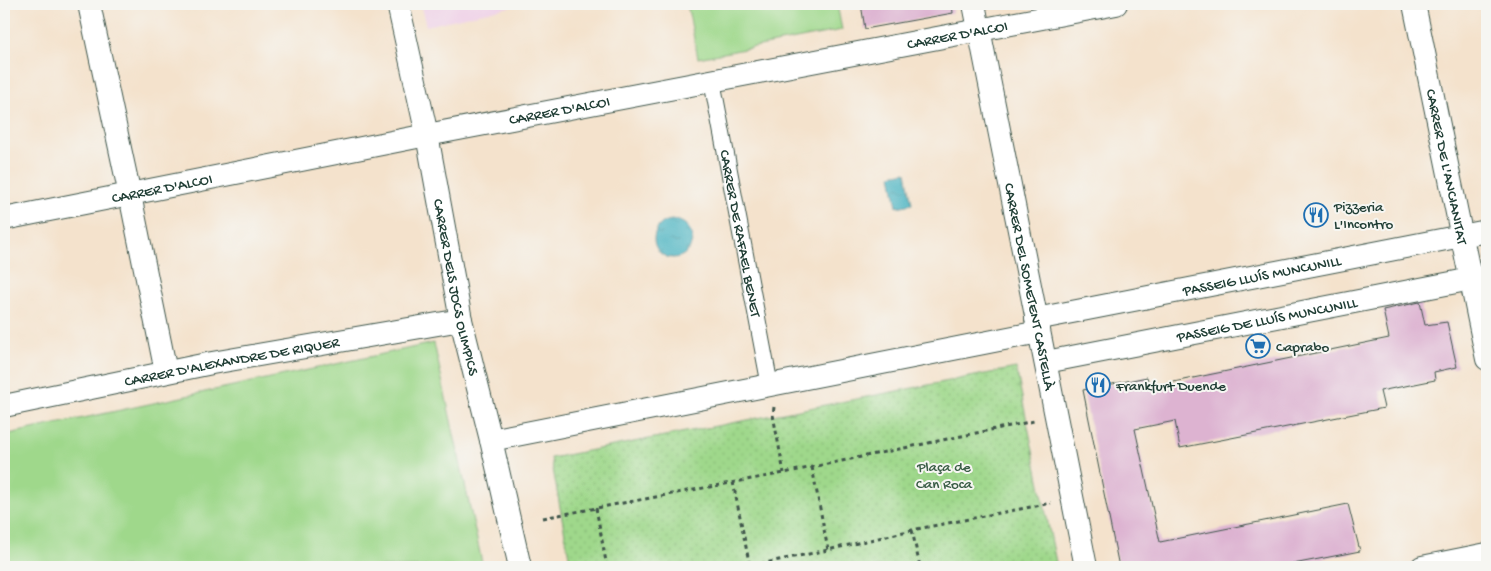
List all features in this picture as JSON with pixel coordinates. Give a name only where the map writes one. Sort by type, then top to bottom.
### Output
[{"type":"street","points":[[89,4],[166,372]]},
{"type":"street","name":"CARRER DELS JOCS OLIMPICS","points":[[398,4],[427,134],[461,320],[520,567]]},
{"type":"street","name":"CARRER DEL SOMETENT CASTELLÀ","points":[[974,4],[1086,567]]},
{"type":"street","name":"CARRER D'ALCOI","points":[[4,219],[427,134],[1116,4]]},
{"type":"street","name":"CARRER DE L'ANCIANITAT","points":[[1414,4],[1462,236],[1479,278],[1487,359]]},
{"type":"street","name":"CARRER DE RAFAEL BENET","points":[[712,81],[772,396]]},
{"type":"street","name":"PASSEIG LLUÍS MUNCUNILL","points":[[1038,326],[1487,231]]},
{"type":"street","name":"PASSEIG DE LLUÍS MUNCUNILL","points":[[1046,362],[1479,278]]},
{"type":"street","name":"CARRER D'ALEXANDRE DE RIQUER","points":[[4,406],[166,372],[461,320]]},
{"type":"street","points":[[491,440],[772,396],[1038,326]]},
{"type":"street","points":[[1422,567],[1487,554]]},
{"type":"path","points":[[772,396],[773,415],[784,473]]},
{"type":"path","points":[[543,518],[784,473],[1035,421]]},
{"type":"path","points":[[812,467],[828,550]]},
{"type":"path","points":[[733,482],[750,567]]},
{"type":"path","points":[[745,567],[912,530],[1052,503]]},
{"type":"path","points":[[596,508],[607,567]]},
{"type":"path","points":[[912,530],[920,567]]},
{"type":"shaded area","points":[[421,4],[522,4],[426,26]]},
{"type":"green space","points":[[687,4],[837,4],[842,30],[698,58]]},
{"type":"green space","points":[[434,343],[483,567],[4,567],[4,435]]},
{"type":"green space","name":"Plaça de Can Roca","points":[[1016,368],[1057,567],[571,567],[551,458]]},
{"type":"water","points":[[906,172],[912,204],[897,207],[891,175]]},
{"type":"water","points":[[673,220],[687,225],[692,239],[687,253],[673,258],[659,253],[654,239],[659,225]]},
{"type":"building","points":[[861,4],[952,4],[953,13],[865,29]]},
{"type":"building","points":[[1420,302],[1425,325],[1447,322],[1457,367],[1434,372],[1435,380],[1380,391],[1384,408],[1180,448],[1175,421],[1135,429],[1160,542],[1348,504],[1360,551],[1278,567],[1119,567],[1083,390],[1147,377],[1149,387],[1389,338],[1383,310]]},
{"type":"place","name":"Pizzeria L'Incontro","points":[[1316,215]]},
{"type":"place","name":"Caprabo","points":[[1258,346]]},
{"type":"place","name":"Frankfurt Duende","points":[[1098,385]]}]
